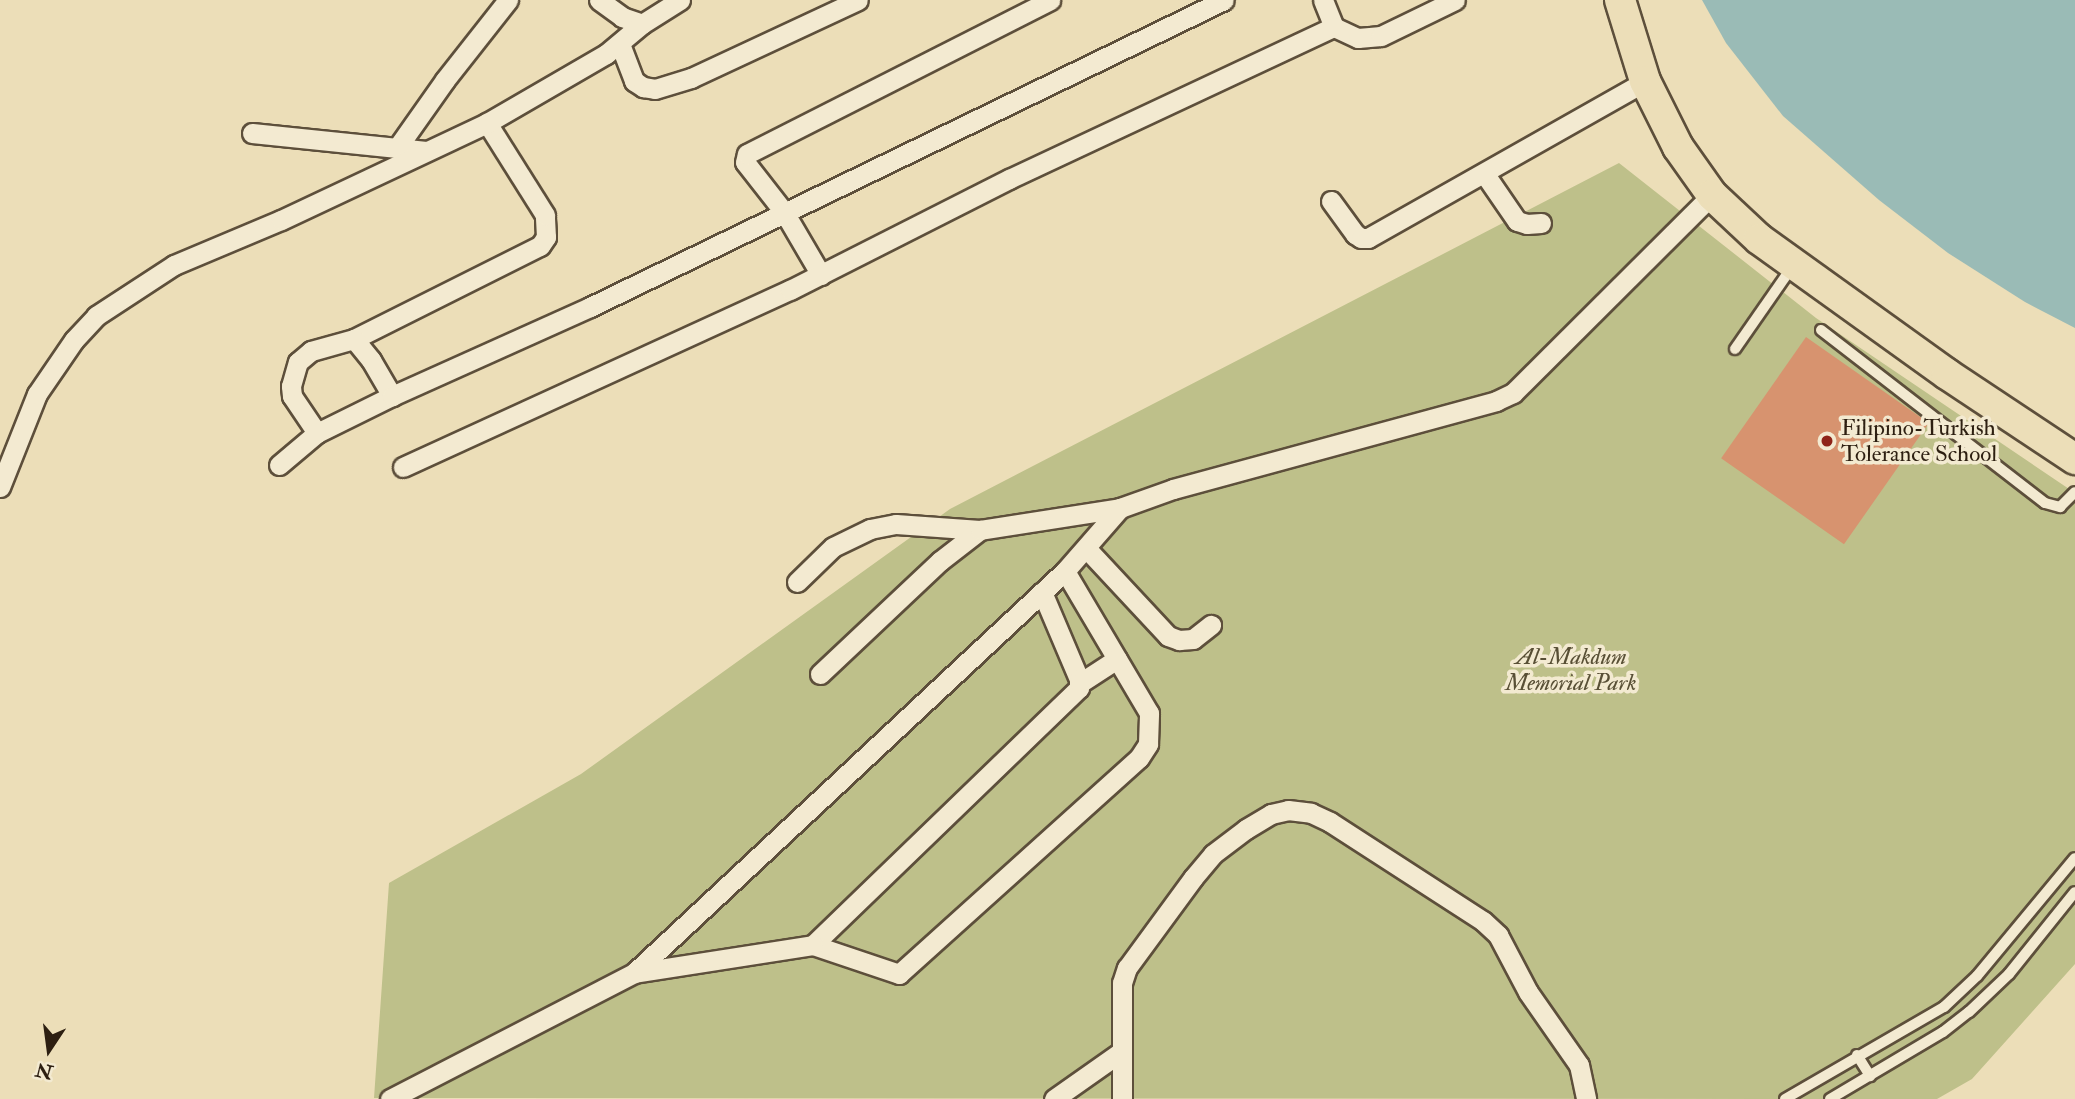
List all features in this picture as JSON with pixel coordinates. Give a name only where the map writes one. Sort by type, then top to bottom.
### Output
[{"type":"main road","points":[[1620,0],[1645,81],[1678,147],[1712,195],[1759,239],[1947,374],[2075,459]]},
{"type":"street","points":[[397,148],[445,80],[508,0]]},
{"type":"street","points":[[599,0],[622,17],[642,24]]},
{"type":"street","points":[[0,487],[37,394],[74,340],[96,316],[174,265],[487,122],[620,44],[642,24],[680,0]]},
{"type":"street","points":[[620,44],[634,81],[643,88],[654,89],[691,78],[858,0]]},
{"type":"street","points":[[821,275],[784,212],[745,162],[747,153],[1050,0]]},
{"type":"street","points":[[279,466],[317,433],[392,396],[590,307],[1224,0]]},
{"type":"street","points":[[1322,0],[1334,27],[1358,38],[1381,36],[1455,0]]},
{"type":"street","points":[[403,467],[821,275],[996,186],[1334,27]]},
{"type":"street","points":[[1331,201],[1355,234],[1368,238],[1645,81]]},
{"type":"street","points":[[317,433],[292,396],[294,370],[311,351],[354,339],[540,246],[546,237],[548,228],[545,215],[487,122]]},
{"type":"street","points":[[252,133],[428,151]]},
{"type":"street","points":[[1484,173],[1517,221],[1527,225],[1541,223]]},
{"type":"street","points":[[796,582],[833,547],[870,529],[897,524],[980,530],[1120,508],[1173,489],[1496,401],[1513,393],[1712,195]]},
{"type":"street","points":[[354,339],[371,360],[392,396]]},
{"type":"street","points":[[390,1099],[634,973],[1065,571],[1120,508]]},
{"type":"street","points":[[820,674],[940,561],[980,530]]},
{"type":"street","points":[[1086,548],[1168,636],[1193,639],[1211,625]]},
{"type":"street","points":[[634,973],[813,945],[899,974],[1139,758],[1148,744],[1151,731],[1149,713],[1065,571]]},
{"type":"street","points":[[813,945],[1079,688],[1080,683],[1042,592]]},
{"type":"street","points":[[1080,683],[1117,659]]},
{"type":"street","points":[[1122,1099],[1122,983],[1138,951],[1213,854],[1270,814],[1288,810],[1311,813],[1330,822],[1483,921],[1498,935],[1528,992],[1579,1065],[1586,1099]]},
{"type":"street","points":[[1054,1099],[1122,1051]]},
{"type":"lane","points":[[1735,349],[1794,264]]},
{"type":"lane","points":[[1821,330],[2045,503],[2060,507],[2075,492]]},
{"type":"lane","points":[[1785,1099],[1927,1017],[1958,994],[1977,976],[2074,862]]},
{"type":"lane","points":[[1830,1099],[1943,1032],[1977,1004],[2008,974],[2075,892]]},
{"type":"lane","points":[[1857,1055],[1870,1076]]},
{"type":"green space","name":"Al-Makdum Memorial Park","points":[[1619,163],[1816,318],[2075,493],[2075,964],[1972,1079],[1937,1099],[374,1098],[389,883],[581,774],[950,509]]},
{"type":"water","points":[[1702,0],[2075,0],[2075,328],[2025,302],[1948,253],[1879,200],[1783,116],[1726,43]]},
{"type":"building","name":"Filipino-Turkish Tolerance School","points":[[1806,337],[1929,423],[1844,544],[1721,458]]},
{"type":"place","name":"Filipino-Turkish Tolerance School","points":[[1827,441]]}]
